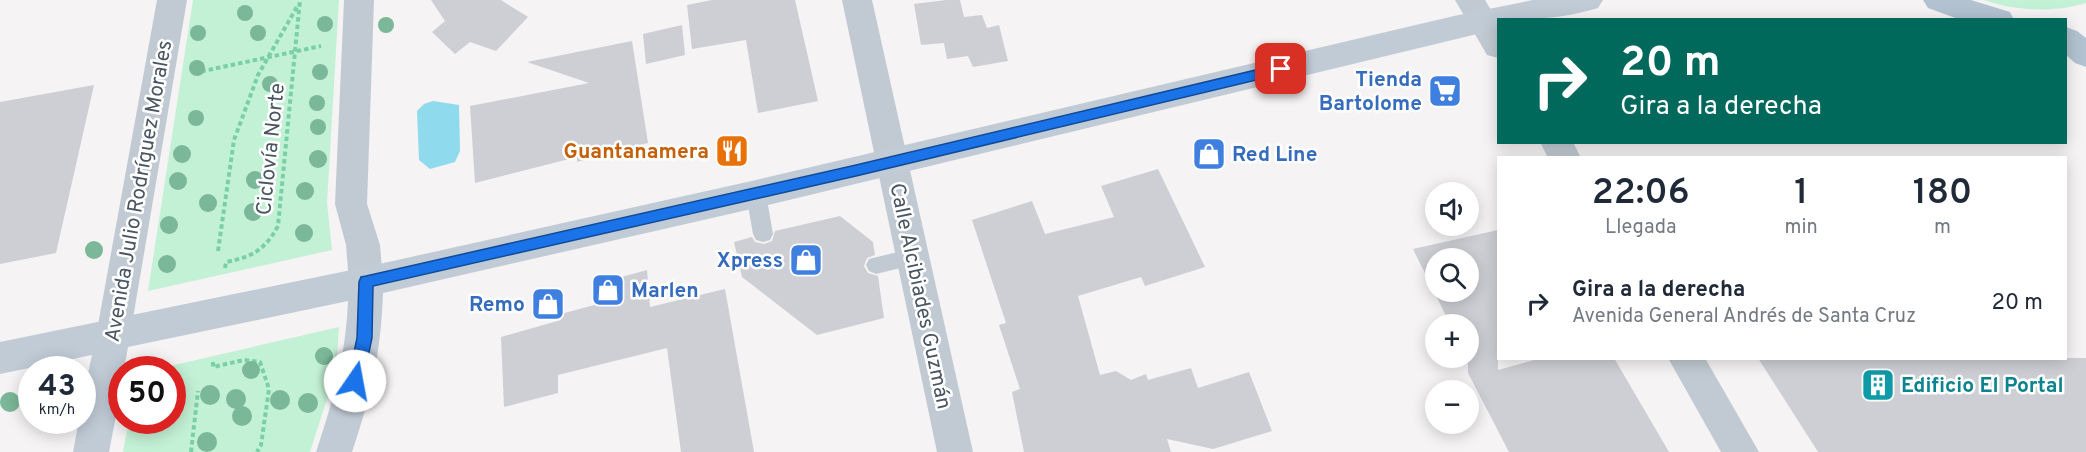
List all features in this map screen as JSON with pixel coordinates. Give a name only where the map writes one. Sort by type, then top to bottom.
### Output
[{"type":"main road","points":[[0,358],[366,282],[756,194],[891,162],[1476,10],[1588,0]]},
{"type":"main road","points":[[1938,0],[1993,18]]},
{"type":"main road","points":[[2067,26],[2086,23]]},
{"type":"main road","points":[[2067,40],[2086,55]]},
{"type":"main road","points":[[334,452],[351,402],[364,338],[366,282]]},
{"type":"main road","name":"Avenida Julio Rodríguez Morales","points":[[91,452],[113,336]]},
{"type":"street","name":"Avenida Julio Rodríguez Morales","points":[[113,336],[172,0]]},
{"type":"street","points":[[359,0],[351,204],[363,245],[366,282]]},
{"type":"street","name":"Calle Alcibiades Guzmán","points":[[857,0],[955,452]]},
{"type":"street","points":[[1476,10],[1497,45]]},
{"type":"street","points":[[1686,360],[1742,452]]},
{"type":"lane","points":[[756,194],[763,234]]},
{"type":"lane","points":[[876,265],[914,256]]},
{"type":"path","name":"Ciclovía Norte","points":[[225,268],[226,262],[256,256],[264,250],[278,226],[300,1]]},
{"type":"path","name":"Ciclovía Norte","points":[[218,251],[234,140],[267,58],[300,1]]},
{"type":"path","points":[[192,73],[326,45]]},
{"type":"path","points":[[213,362],[213,367],[244,360],[260,362],[269,389],[261,445],[257,452]]},
{"type":"path","points":[[191,452],[198,391]]},
{"type":"green space","points":[[193,0],[339,0],[327,203],[332,250],[148,291]]},
{"type":"green space","points":[[1984,0],[2086,0],[2086,3],[2061,8],[2035,9],[2009,7]]},
{"type":"green space","points":[[339,327],[336,371],[310,452],[123,452],[126,434],[186,434],[186,362]]},
{"type":"water","points":[[433,101],[459,105],[460,151],[455,162],[430,169],[419,160],[417,111],[424,104]]},
{"type":"building","points":[[431,0],[501,0],[528,17],[496,51],[470,42],[455,54],[432,32],[445,21]]},
{"type":"building","points":[[712,0],[795,0],[818,101],[758,113],[746,40],[692,49],[687,5]]},
{"type":"building","points":[[960,0],[964,17],[982,15],[987,28],[999,25],[1008,61],[973,67],[968,56],[947,59],[944,43],[921,45],[914,4]]},
{"type":"building","points":[[682,25],[685,55],[646,64],[643,34]]},
{"type":"building","points":[[632,41],[648,143],[577,162],[577,157],[475,183],[470,106],[589,83],[527,62]]},
{"type":"building","points":[[94,85],[56,253],[0,264],[0,102]]},
{"type":"building","points":[[1158,169],[1205,267],[1145,286],[1141,277],[1078,296],[1100,375],[1116,371],[1131,380],[1146,374],[1148,380],[1191,368],[1198,388],[1249,372],[1272,431],[1213,449],[1167,439],[1171,452],[1024,452],[1012,392],[1020,389],[999,325],[1006,323],[972,220],[1032,201],[1045,234],[1114,217],[1101,186]]},
{"type":"building","points":[[840,216],[873,242],[875,255],[867,258],[864,266],[868,273],[878,276],[884,318],[817,335],[742,277],[734,242],[752,237],[755,242],[764,244],[772,241],[775,231]]},
{"type":"building","points":[[1497,230],[1498,370],[1534,360],[1615,360],[1669,452],[1509,452],[1479,394],[1479,380],[1472,380],[1468,368],[1479,368],[1479,314],[1445,314],[1439,302],[1479,302],[1479,248],[1425,248],[1425,273],[1413,249]]},
{"type":"building","points":[[647,270],[650,307],[725,289],[754,452],[681,452],[667,348],[558,375],[558,393],[504,407],[501,337],[561,320],[561,314],[609,301],[607,281]]},
{"type":"building","points":[[2067,358],[2086,358],[2086,452],[1818,452],[1759,360],[2067,360]]},
{"type":"place","name":"Tienda Bartolome","points":[[1445,91]]},
{"type":"place","name":"Guantanamera","points":[[732,151]]},
{"type":"place","name":"Red Line","points":[[1209,154]]},
{"type":"place","name":"Xpress","points":[[806,260]]},
{"type":"place","name":"Marlen","points":[[608,290]]},
{"type":"place","name":"Remo","points":[[548,304]]},
{"type":"place","name":"Edificio El Portal","points":[[1878,385]]},
{"type":"route","points":[[355,381],[364,338],[366,282],[856,171],[1281,69]]}]
